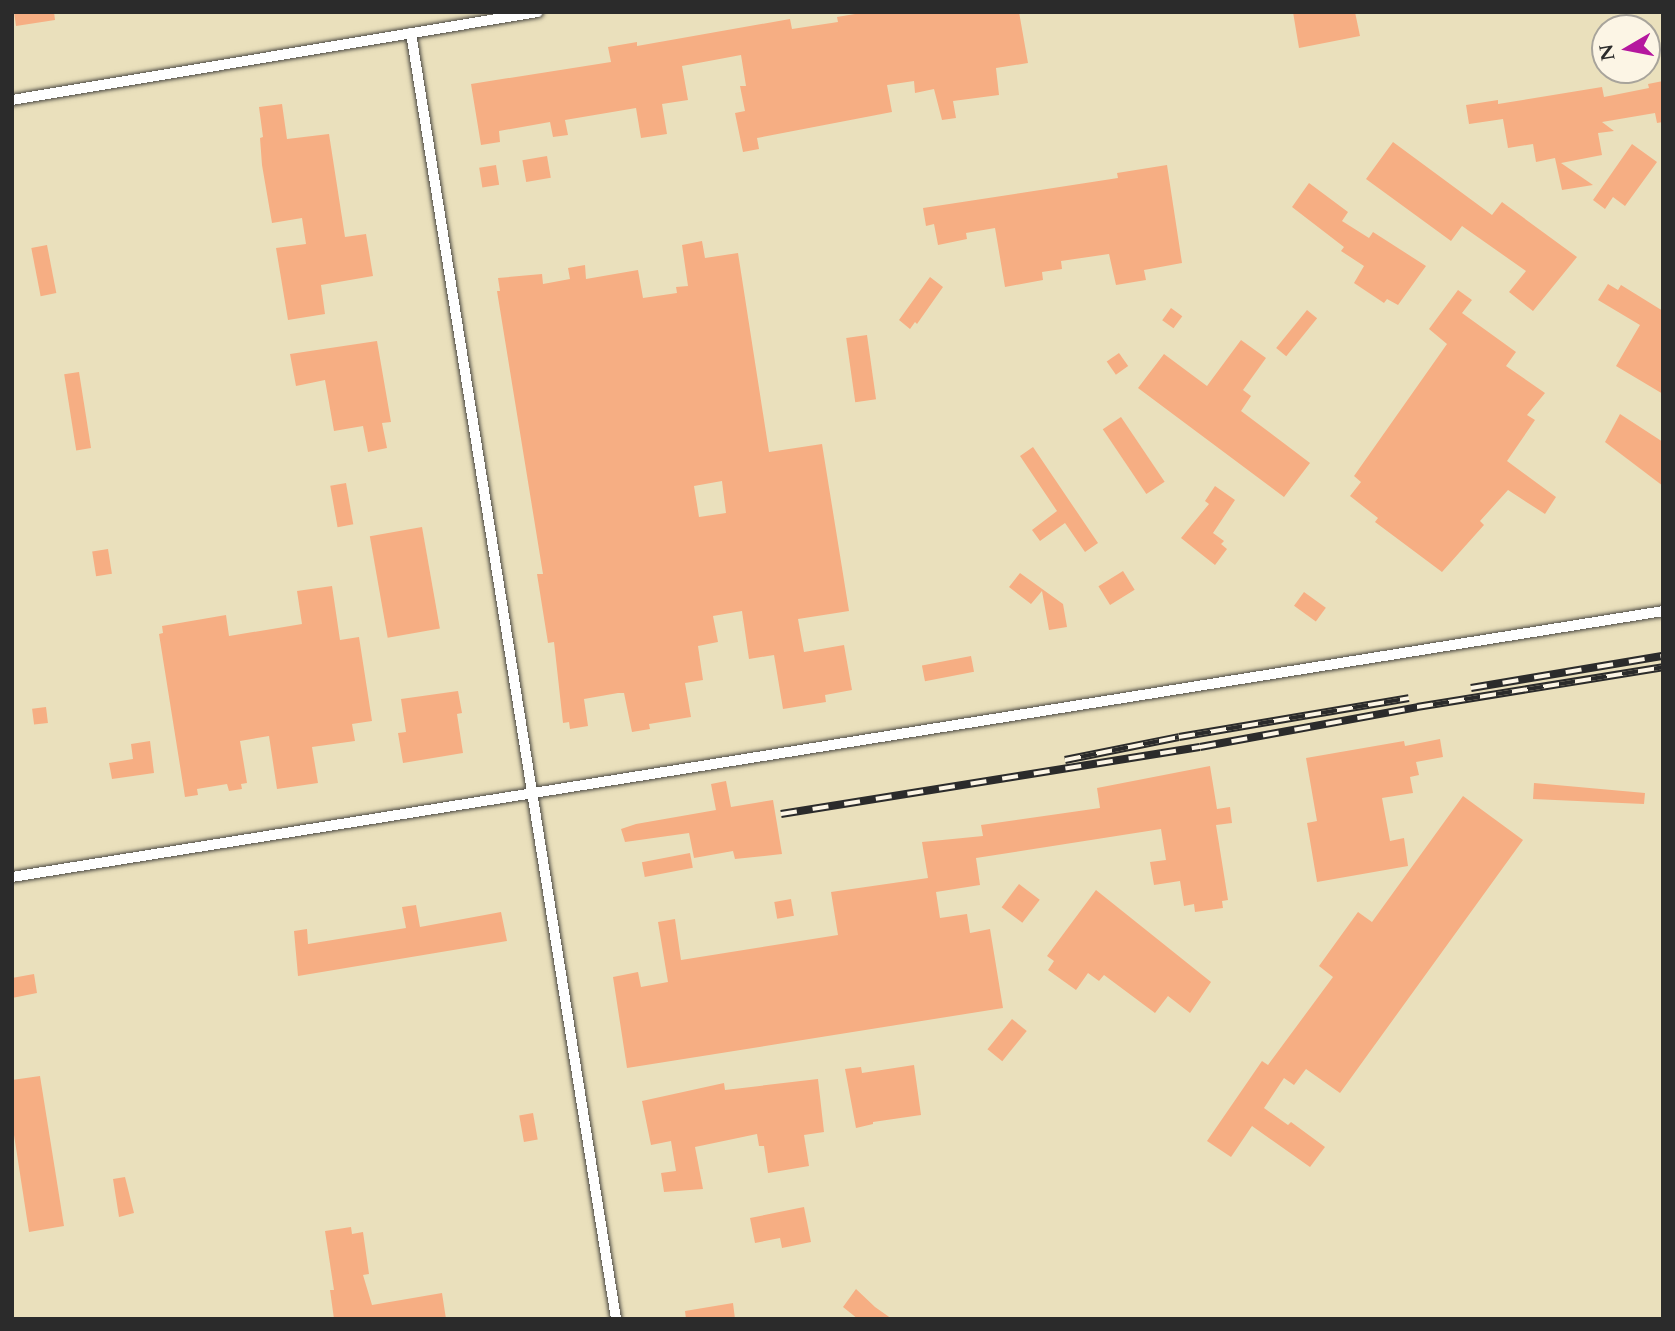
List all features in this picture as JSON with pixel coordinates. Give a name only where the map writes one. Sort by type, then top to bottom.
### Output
[{"type":"lane","points":[[12,100],[538,12]]},
{"type":"lane","points":[[411,33],[616,1319]]},
{"type":"lane","points":[[12,877],[1663,611]]},
{"type":"building","points":[[14,12],[54,12],[55,20],[16,26]]},
{"type":"building","points":[[867,12],[1019,12],[1028,63],[996,68],[999,95],[953,101],[956,118],[942,120],[934,89],[915,93],[914,81],[887,85],[892,112],[757,138],[759,149],[743,152],[735,113],[745,111],[740,86],[746,86],[741,55],[682,66],[688,100],[662,104],[667,134],[641,138],[636,108],[565,120],[568,135],[553,137],[550,122],[499,131],[500,142],[481,145],[471,84],[611,62],[608,47],[637,42],[637,46],[790,19],[792,29],[838,22],[837,17]]},
{"type":"building","points":[[1293,12],[1355,12],[1360,36],[1299,48]]},
{"type":"building","points":[[1661,81],[1663,122],[1657,123],[1655,113],[1602,122],[1614,131],[1598,133],[1602,155],[1561,163],[1593,185],[1562,190],[1555,158],[1536,162],[1533,144],[1508,148],[1503,119],[1469,124],[1466,105],[1498,100],[1498,104],[1602,87],[1604,97],[1649,88],[1648,84],[1661,84]]},
{"type":"building","points":[[282,104],[287,139],[329,134],[345,237],[366,234],[373,276],[321,285],[325,314],[288,320],[276,248],[306,244],[302,218],[272,223],[262,165],[260,138],[263,137],[259,107]]},
{"type":"building","points":[[1393,142],[1492,215],[1502,202],[1577,257],[1533,311],[1509,292],[1526,271],[1462,226],[1451,241],[1366,179]]},
{"type":"building","points":[[1632,144],[1657,162],[1625,206],[1613,197],[1605,209],[1593,200]]},
{"type":"building","points":[[547,156],[551,178],[526,182],[522,160]]},
{"type":"building","points":[[496,165],[499,185],[482,187],[479,168]]},
{"type":"building","points":[[1167,165],[1182,263],[1144,270],[1146,280],[1116,285],[1109,254],[1061,261],[1062,269],[1042,272],[1043,280],[1005,287],[995,228],[966,233],[967,239],[938,245],[934,224],[926,226],[923,208],[1118,178],[1117,173]]},
{"type":"building","points":[[1309,183],[1348,212],[1342,221],[1369,238],[1373,232],[1426,266],[1398,305],[1387,299],[1384,303],[1354,283],[1364,266],[1341,251],[1344,247],[1292,207]]},
{"type":"building","points":[[702,241],[705,258],[738,253],[769,452],[822,444],[849,611],[798,619],[804,652],[844,645],[852,690],[825,695],[826,702],[783,709],[774,655],[749,659],[742,611],[713,616],[718,642],[698,646],[703,680],[685,683],[691,717],[649,724],[650,729],[632,732],[624,693],[618,693],[584,699],[588,726],[570,729],[569,722],[563,723],[554,642],[548,643],[537,574],[543,574],[497,291],[500,291],[498,278],[542,274],[543,284],[570,279],[568,268],[585,265],[586,279],[638,270],[643,298],[677,293],[676,287],[688,286],[682,245]],"holes":[[[722,481],[726,513],[699,517],[694,486]]]},
{"type":"building","points":[[47,245],[56,293],[41,296],[31,248]]},
{"type":"building","points":[[930,277],[943,287],[917,324],[915,322],[910,329],[899,320]]},
{"type":"building","points":[[1608,284],[1618,290],[1621,285],[1663,311],[1663,394],[1616,366],[1640,325],[1598,300]]},
{"type":"building","points":[[1458,290],[1472,300],[1462,313],[1516,352],[1506,366],[1545,393],[1527,415],[1535,420],[1507,461],[1556,497],[1545,514],[1508,490],[1480,521],[1484,525],[1442,572],[1375,522],[1378,518],[1350,496],[1361,482],[1354,476],[1447,344],[1429,329]]},
{"type":"building","points":[[1171,308],[1182,316],[1174,328],[1162,320]]},
{"type":"building","points":[[1307,310],[1317,318],[1286,356],[1276,348]]},
{"type":"building","points":[[867,335],[876,399],[855,402],[846,338]]},
{"type":"building","points":[[1241,340],[1266,358],[1243,390],[1251,396],[1241,411],[1310,463],[1284,497],[1138,388],[1164,354],[1207,386]]},
{"type":"building","points":[[377,341],[391,422],[382,423],[387,448],[368,452],[363,426],[334,431],[325,380],[296,386],[290,354]]},
{"type":"building","points":[[1119,353],[1128,366],[1116,375],[1107,362]]},
{"type":"building","points":[[79,372],[91,448],[76,450],[64,374]]},
{"type":"building","points":[[1620,414],[1663,442],[1663,486],[1605,442]]},
{"type":"building","points":[[1121,417],[1165,482],[1146,494],[1103,429]]},
{"type":"building","points":[[1033,447],[1098,543],[1085,552],[1065,523],[1040,541],[1032,530],[1057,511],[1020,456]]},
{"type":"building","points":[[346,483],[353,524],[338,527],[330,486]]},
{"type":"building","points":[[1215,486],[1235,500],[1213,533],[1224,541],[1221,544],[1227,549],[1215,565],[1181,538],[1209,504],[1205,501]]},
{"type":"building","points":[[422,527],[440,628],[388,638],[370,536]]},
{"type":"building","points":[[108,549],[112,574],[96,576],[92,552]]},
{"type":"building","points":[[1123,571],[1135,590],[1110,605],[1098,586]]},
{"type":"building","points":[[1020,573],[1063,604],[1067,627],[1049,630],[1042,591],[1031,604],[1009,587]]},
{"type":"building","points":[[332,586],[340,640],[359,637],[372,721],[352,724],[355,741],[312,747],[318,783],[277,789],[269,736],[240,741],[247,783],[241,784],[242,789],[229,791],[227,784],[197,789],[198,795],[185,797],[159,634],[163,633],[162,626],[226,615],[229,636],[302,624],[297,591]]},
{"type":"building","points":[[1304,592],[1326,608],[1316,622],[1294,606]]},
{"type":"building","points":[[971,656],[974,672],[925,681],[922,666]]},
{"type":"building","points":[[458,691],[462,713],[457,714],[463,753],[403,763],[398,733],[406,732],[401,699]]},
{"type":"building","points":[[46,707],[48,723],[34,725],[32,709]]},
{"type":"building","points":[[1440,739],[1443,757],[1416,762],[1419,775],[1410,777],[1413,793],[1382,798],[1390,841],[1404,838],[1408,866],[1317,882],[1307,823],[1317,821],[1306,758],[1404,741],[1405,746]]},
{"type":"building","points":[[150,741],[154,773],[112,779],[109,763],[133,759],[131,744]]},
{"type":"building","points":[[1210,766],[1217,809],[1230,807],[1232,823],[1216,825],[1228,900],[1222,901],[1223,908],[1195,912],[1194,904],[1184,906],[1180,881],[1154,885],[1150,862],[1166,860],[1161,829],[976,858],[980,885],[936,892],[940,918],[967,914],[970,933],[990,929],[1003,1008],[627,1068],[613,977],[638,972],[641,987],[668,982],[658,922],[675,919],[681,960],[838,935],[831,892],[928,878],[922,842],[983,836],[981,825],[1100,808],[1097,788]]},
{"type":"building","points":[[726,781],[731,807],[773,800],[782,854],[735,859],[733,851],[694,858],[689,833],[625,842],[621,829],[716,810],[711,784]]},
{"type":"building","points":[[1534,783],[1645,793],[1644,804],[1533,799]]},
{"type":"building","points":[[1463,796],[1523,840],[1340,1093],[1306,1069],[1294,1085],[1284,1078],[1264,1108],[1288,1125],[1291,1122],[1325,1147],[1310,1167],[1252,1126],[1231,1157],[1207,1141],[1262,1061],[1268,1065],[1333,977],[1319,966],[1358,912],[1372,922]]},
{"type":"building","points":[[690,853],[693,868],[645,877],[642,862]]},
{"type":"building","points":[[1019,884],[1040,900],[1022,923],[1002,907]]},
{"type":"building","points":[[1096,890],[1211,982],[1190,1013],[1168,996],[1155,1013],[1104,975],[1099,981],[1088,973],[1076,990],[1048,970],[1054,961],[1047,956]]},
{"type":"building","points":[[791,899],[794,916],[777,919],[774,902]]},
{"type":"building","points":[[416,905],[420,927],[501,912],[507,941],[298,976],[294,931],[307,929],[308,944],[406,928],[402,907]]},
{"type":"building","points":[[34,974],[37,993],[12,998],[12,978]]},
{"type":"building","points":[[1012,1019],[1027,1031],[1002,1061],[987,1049]]},
{"type":"building","points":[[914,1065],[921,1115],[873,1122],[856,1128],[845,1069],[861,1067],[862,1073]]},
{"type":"building","points":[[40,1076],[64,1226],[29,1232],[12,1122],[12,1080]]},
{"type":"building","points":[[818,1079],[824,1132],[804,1135],[809,1166],[768,1173],[764,1146],[759,1146],[757,1134],[695,1147],[703,1189],[664,1192],[661,1173],[676,1171],[671,1141],[651,1145],[642,1101],[724,1083],[725,1090]]},
{"type":"building","points":[[533,1113],[538,1140],[524,1142],[519,1115]]},
{"type":"building","points":[[125,1177],[134,1213],[119,1217],[113,1179]]},
{"type":"building","points":[[804,1207],[811,1242],[782,1248],[780,1238],[755,1243],[750,1218]]},
{"type":"building","points":[[351,1227],[352,1234],[363,1232],[369,1274],[363,1275],[372,1305],[442,1293],[446,1319],[334,1319],[330,1290],[334,1290],[325,1231]]},
{"type":"building","points":[[856,1289],[892,1319],[858,1319],[843,1307]]},
{"type":"building","points":[[733,1303],[735,1319],[686,1319],[685,1311]]},
{"type":"railway","points":[[1471,688],[1663,656]]},
{"type":"railway","points":[[781,814],[1200,747],[1417,707],[1663,667]]},
{"type":"railway","points":[[1065,760],[1179,737],[1409,698]]}]
